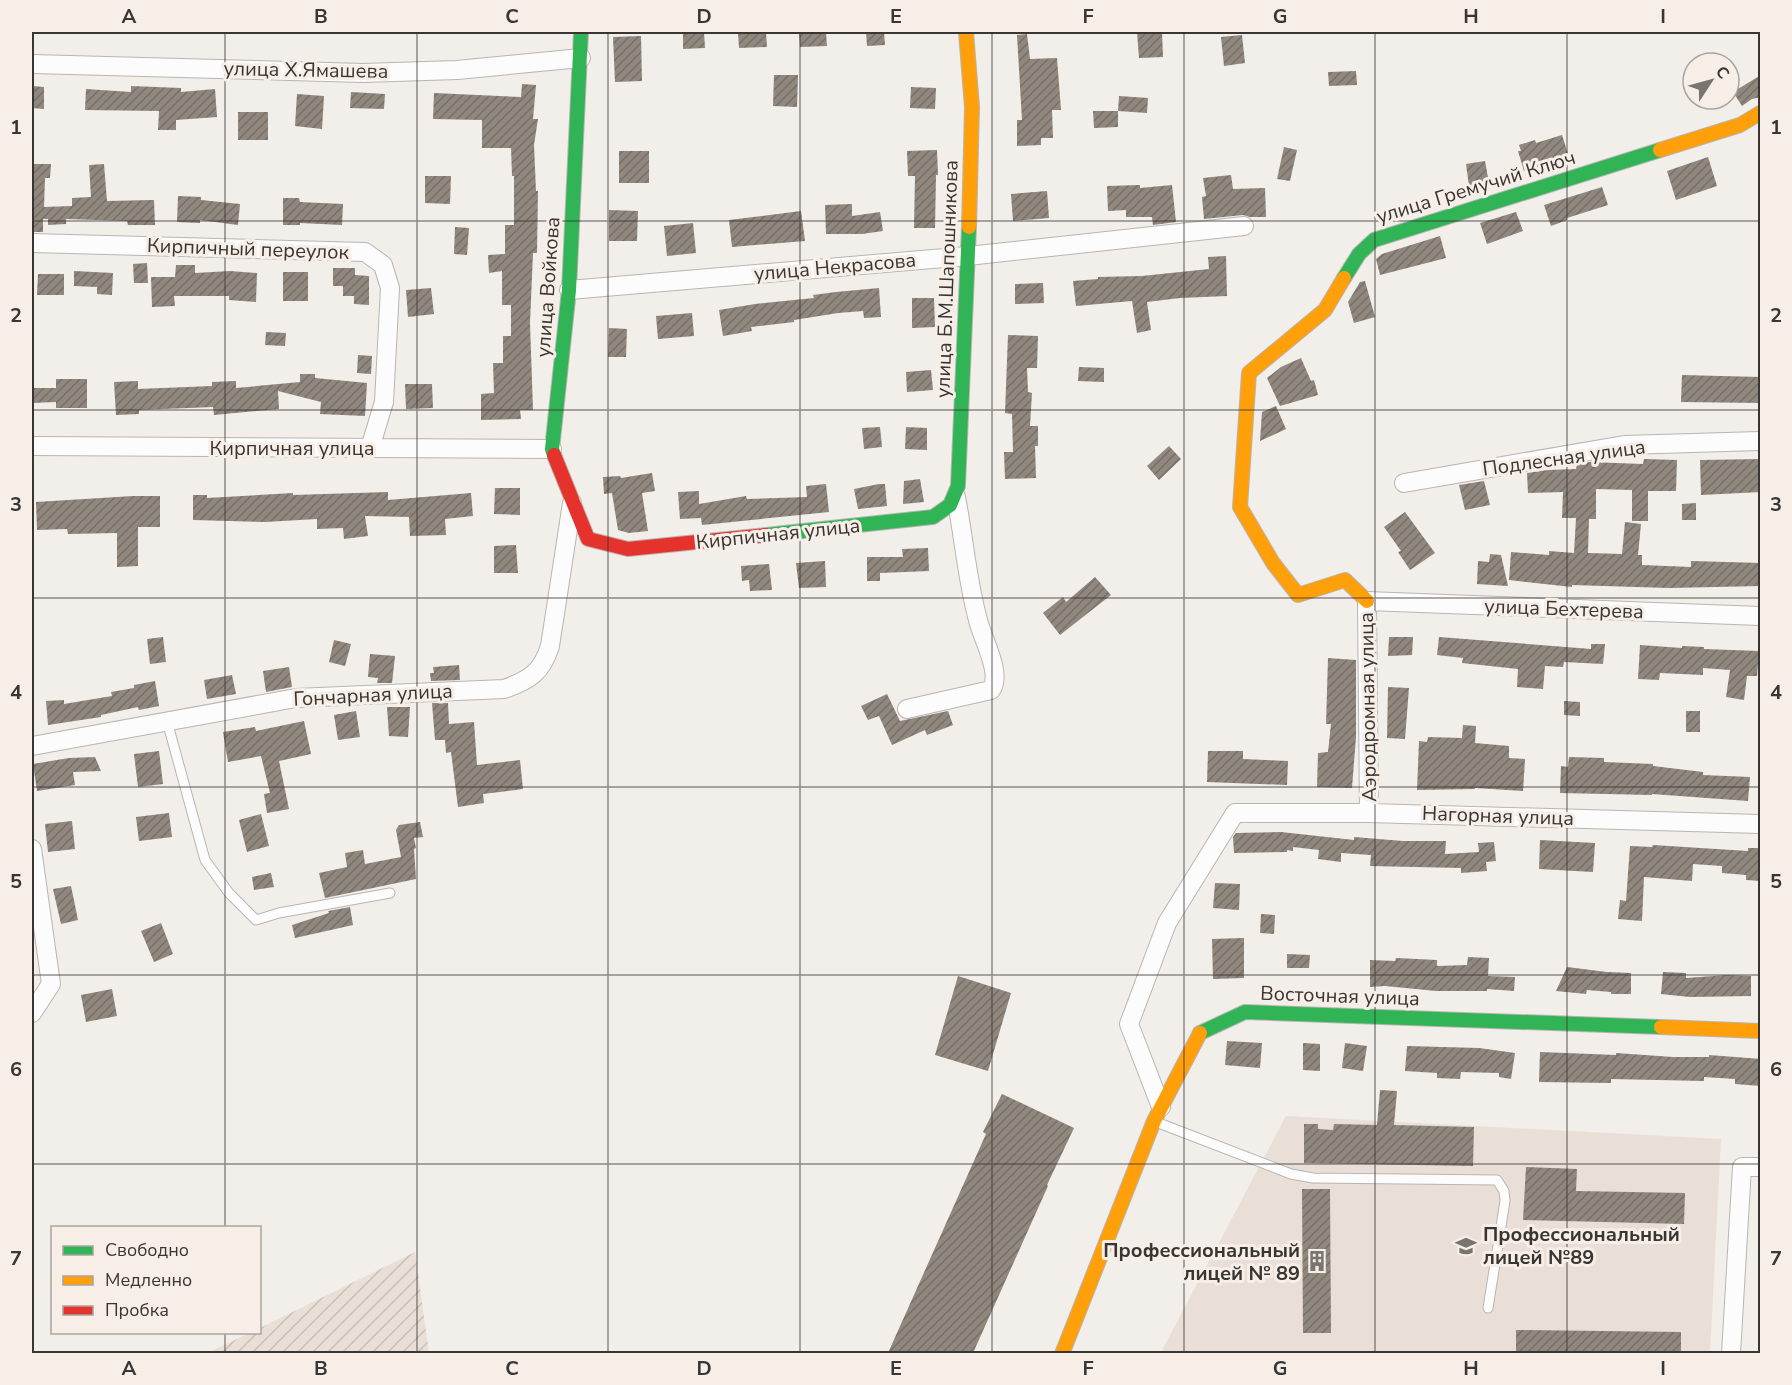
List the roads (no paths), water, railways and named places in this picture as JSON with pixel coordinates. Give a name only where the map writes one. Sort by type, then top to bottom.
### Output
[{"type":"street","name":"улица Войкова","points":[[581,32],[569,290],[552,450],[588,539]]},
{"type":"street","name":"улица Б.М.Шапошникова","points":[[956,497],[959,474],[968,256],[972,107],[966,32]]},
{"type":"street","name":"улица Х.Ямашева","points":[[32,64],[363,73],[457,70],[581,58]]},
{"type":"street","name":"улица Гремучий Ключ","points":[[1367,601],[1345,580],[1298,595],[1273,564],[1240,507],[1249,373],[1325,310],[1359,254],[1374,240],[1740,125],[1761,113]]},
{"type":"street","name":"улица Некрасова","points":[[569,290],[968,256],[1244,226]]},
{"type":"street","name":"Кирпичный переулок","points":[[32,243],[365,252],[383,266],[390,288],[384,402],[370,448]]},
{"type":"street","name":"Подлесная улица","points":[[1404,483],[1624,445],[1761,441]]},
{"type":"street","name":"Кирпичная улица","points":[[32,446],[552,450]]},
{"type":"street","name":"Кирпичная улица","points":[[588,539],[628,549],[933,517],[951,507],[956,497]]},
{"type":"street","points":[[907,709],[991,690],[994,686],[995,671],[978,620],[956,497]]},
{"type":"street","name":"Гончарная улица","points":[[32,746],[296,698],[504,689],[522,683],[545,662],[550,646],[573,501]]},
{"type":"street","name":"улица Бехтерева","points":[[1367,601],[1761,616]]},
{"type":"street","name":"Аэродромная улица","points":[[1367,601],[1369,813]]},
{"type":"street","name":"Нагорная улица","points":[[1157,1114],[1129,1024],[1167,923],[1235,813],[1369,813],[1761,824]]},
{"type":"street","points":[[32,849],[51,984],[32,1013]]},
{"type":"street","name":"Восточная улица","points":[[1062,1353],[1157,1114],[1200,1032],[1245,1012],[1761,1032]]},
{"type":"street","points":[[1731,1353],[1742,1167],[1761,1167]]},
{"type":"lane","points":[[167,721],[205,860],[230,893],[256,920],[279,913],[390,893]]},
{"type":"lane","points":[[1157,1114],[1291,1174],[1313,1178],[1497,1180],[1504,1191],[1505,1201],[1488,1308]]},
{"type":"place","name":"Профессиональный лицей №89","points":[[1466,1246]]},
{"type":"place","name":"Профессиональный лицей № 89","points":[[1317,1261]]}]
